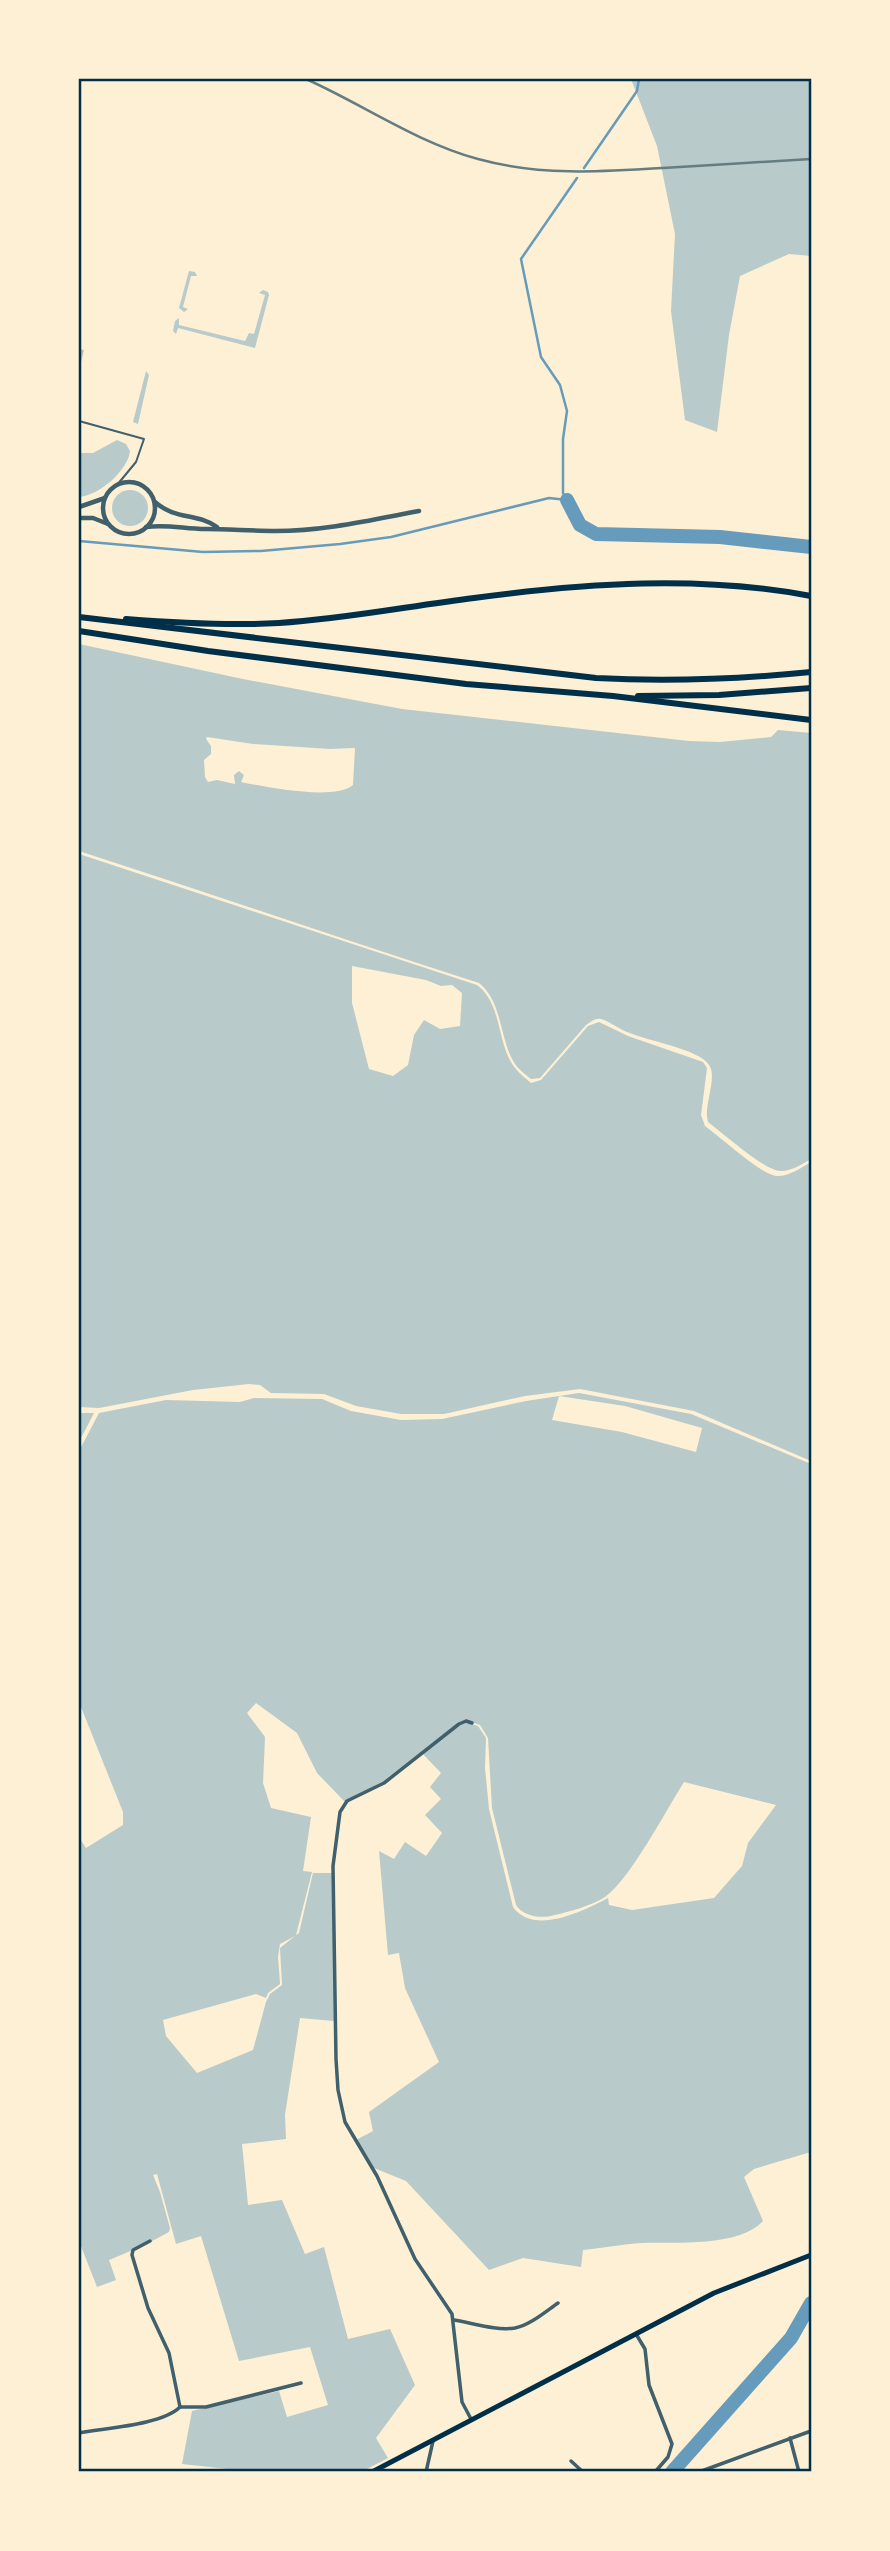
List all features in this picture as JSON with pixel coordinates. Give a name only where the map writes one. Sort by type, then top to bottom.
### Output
[{"type":"highway","points":[[79,616],[170,622],[279,623],[340,618],[475,597],[607,585],[691,583],[750,587],[811,596]]},
{"type":"highway","points":[[79,616],[596,678],[682,680],[811,672]]},
{"type":"highway","points":[[79,631],[208,651],[466,684],[613,696],[811,720]]},
{"type":"highway","points":[[613,696],[719,695],[811,688]]},
{"type":"main road","points":[[372,2472],[732,2285],[811,2255]]},
{"type":"street","points":[[110,525],[104,509],[106,498],[117,485],[128,482],[139,484],[149,491],[154,501],[155,512],[146,527]]},
{"type":"street","points":[[79,507],[106,498]]},
{"type":"street","points":[[154,501],[170,513],[209,521],[218,527]]},
{"type":"street","points":[[79,518],[93,518],[125,533],[136,533],[146,527],[163,525],[256,531],[305,530],[419,511]]},
{"type":"street","points":[[472,1723],[466,1721],[459,1724],[384,1783],[347,1801],[340,1812],[333,1866],[337,1977],[336,2059],[338,2090],[345,2122],[377,2176],[415,2259],[454,2320],[462,2402],[472,2421]]},
{"type":"street","points":[[150,2241],[133,2250],[132,2255],[152,2318],[169,2353],[180,2407]]},
{"type":"street","points":[[454,2320],[515,2328],[528,2323],[558,2303]]},
{"type":"street","points":[[636,2334],[645,2349],[649,2385],[672,2444],[668,2457],[654,2472]]},
{"type":"street","points":[[79,2433],[148,2421],[175,2412],[180,2407],[206,2407],[301,2383]]},
{"type":"street","points":[[699,2472],[811,2431]]},
{"type":"street","points":[[790,2438],[799,2472]]},
{"type":"street","points":[[425,2472],[433,2441]]},
{"type":"street","points":[[571,2462],[583,2472]]},
{"type":"lane","points":[[79,421],[144,439],[132,468],[117,485]]},
{"type":"shaded area","points":[[631,79],[811,79],[811,256],[789,254],[740,276],[729,335],[717,432],[685,420],[671,311],[675,234],[657,146]]},
{"type":"shaded area","points":[[189,271],[195,272],[197,276],[191,276],[183,307],[188,309],[184,312],[179,308]]},
{"type":"shaded area","points":[[263,290],[269,295],[255,348],[178,328],[176,334],[173,331],[175,321],[179,318],[179,325],[245,341],[249,333],[254,334],[265,295],[259,293]]},
{"type":"shaded area","points":[[146,371],[149,375],[138,424],[133,422]]},
{"type":"shaded area","points":[[117,440],[126,444],[130,451],[124,466],[103,487],[87,496],[79,497],[79,453],[93,453]]},
{"type":"shaded area","points":[[130,490],[143,495],[148,508],[143,521],[130,526],[117,521],[112,508],[117,495]]},
{"type":"shaded area","points":[[79,644],[402,709],[689,741],[720,742],[771,737],[778,730],[811,733],[811,1159],[789,1170],[774,1170],[755,1159],[708,1122],[711,1070],[703,1059],[695,1054],[638,1036],[605,1020],[597,1019],[586,1025],[540,1078],[531,1079],[515,1064],[497,1010],[487,991],[479,983],[79,851]],"holes":[[[207,737],[253,744],[355,748],[353,785],[331,792],[282,789],[241,782],[244,775],[239,771],[234,775],[235,784],[217,780],[208,782],[204,760],[211,754],[211,746]]]},
{"type":"shaded area","points":[[79,854],[477,985],[485,992],[495,1011],[511,1062],[531,1083],[541,1080],[588,1026],[599,1022],[628,1036],[703,1062],[707,1068],[701,1115],[705,1126],[770,1174],[785,1175],[811,1162],[811,1461],[694,1411],[580,1389],[525,1396],[444,1414],[401,1414],[356,1406],[324,1394],[271,1393],[260,1385],[249,1384],[193,1390],[99,1408],[79,1407]],"holes":[[[352,966],[426,980],[441,986],[452,985],[462,993],[460,1026],[440,1029],[424,1020],[414,1035],[408,1065],[393,1076],[369,1069],[352,1003]]]},
{"type":"shaded area","points":[[579,1393],[691,1414],[811,1464],[811,2152],[754,2169],[744,2177],[763,2221],[739,2235],[707,2241],[642,2243],[583,2250],[581,2267],[523,2258],[489,2270],[406,2181],[374,2168],[356,2140],[373,2131],[369,2112],[439,2062],[405,1988],[399,1953],[388,1955],[379,1851],[394,1859],[405,1842],[426,1856],[442,1833],[425,1815],[441,1799],[430,1787],[441,1773],[422,1753],[465,1722],[478,1726],[486,1738],[485,1768],[489,1809],[513,1907],[533,1920],[559,1918],[608,1898],[609,1905],[632,1910],[714,1898],[742,1866],[748,1843],[776,1805],[684,1782],[636,1861],[615,1889],[605,1897],[581,1908],[539,1917],[524,1912],[516,1905],[492,1808],[488,1738],[480,1725],[465,1720],[458,1723],[382,1782],[345,1802],[317,1773],[297,1733],[256,1703],[247,1713],[265,1737],[263,1783],[271,1808],[311,1817],[303,1871],[312,1872],[296,1935],[299,1933],[313,1873],[332,1873],[335,2001],[334,2021],[300,2018],[285,2115],[286,2139],[242,2144],[248,2205],[282,2200],[305,2254],[324,2247],[348,2339],[390,2329],[415,2385],[376,2438],[388,2458],[361,2472],[255,2472],[182,2464],[192,2411],[279,2391],[287,2417],[328,2405],[310,2347],[239,2361],[201,2236],[176,2244],[157,2174],[153,2175],[160,2192],[169,2232],[109,2260],[116,2280],[97,2287],[79,2241],[79,1837],[86,1848],[123,1825],[123,1812],[79,1702],[79,1451],[99,1413],[166,1400],[240,1402],[254,1398],[322,1399],[351,1411],[401,1420],[442,1419],[559,1396]],"holes":[[[559,1396],[625,1406],[702,1428],[696,1452],[622,1432],[552,1420]],[[295,1936],[280,1948],[282,1985],[270,1994],[266,2002],[253,2050],[197,2073],[166,2036],[163,2020],[256,1994],[266,1998],[268,1993],[280,1984],[278,1957],[280,1944]]]},
{"type":"shaded area","points":[[79,1413],[94,1413],[79,1442]]},
{"type":"building","points":[[79,349],[84,350],[80,366],[79,366]]},
{"type":"waterway","points":[[584,168],[637,91],[639,79]]},
{"type":"waterway","points":[[79,541],[203,552],[261,551],[391,537],[549,498],[567,500],[563,493],[563,439],[567,411],[560,385],[541,357],[521,259],[577,178]]},
{"type":"waterway","points":[[567,500],[580,525],[596,534],[720,537],[811,547]]},
{"type":"waterway","points":[[672,2472],[791,2338],[811,2303]]},
{"type":"railway","points":[[306,79],[455,152],[524,168],[616,171],[811,159]]}]
